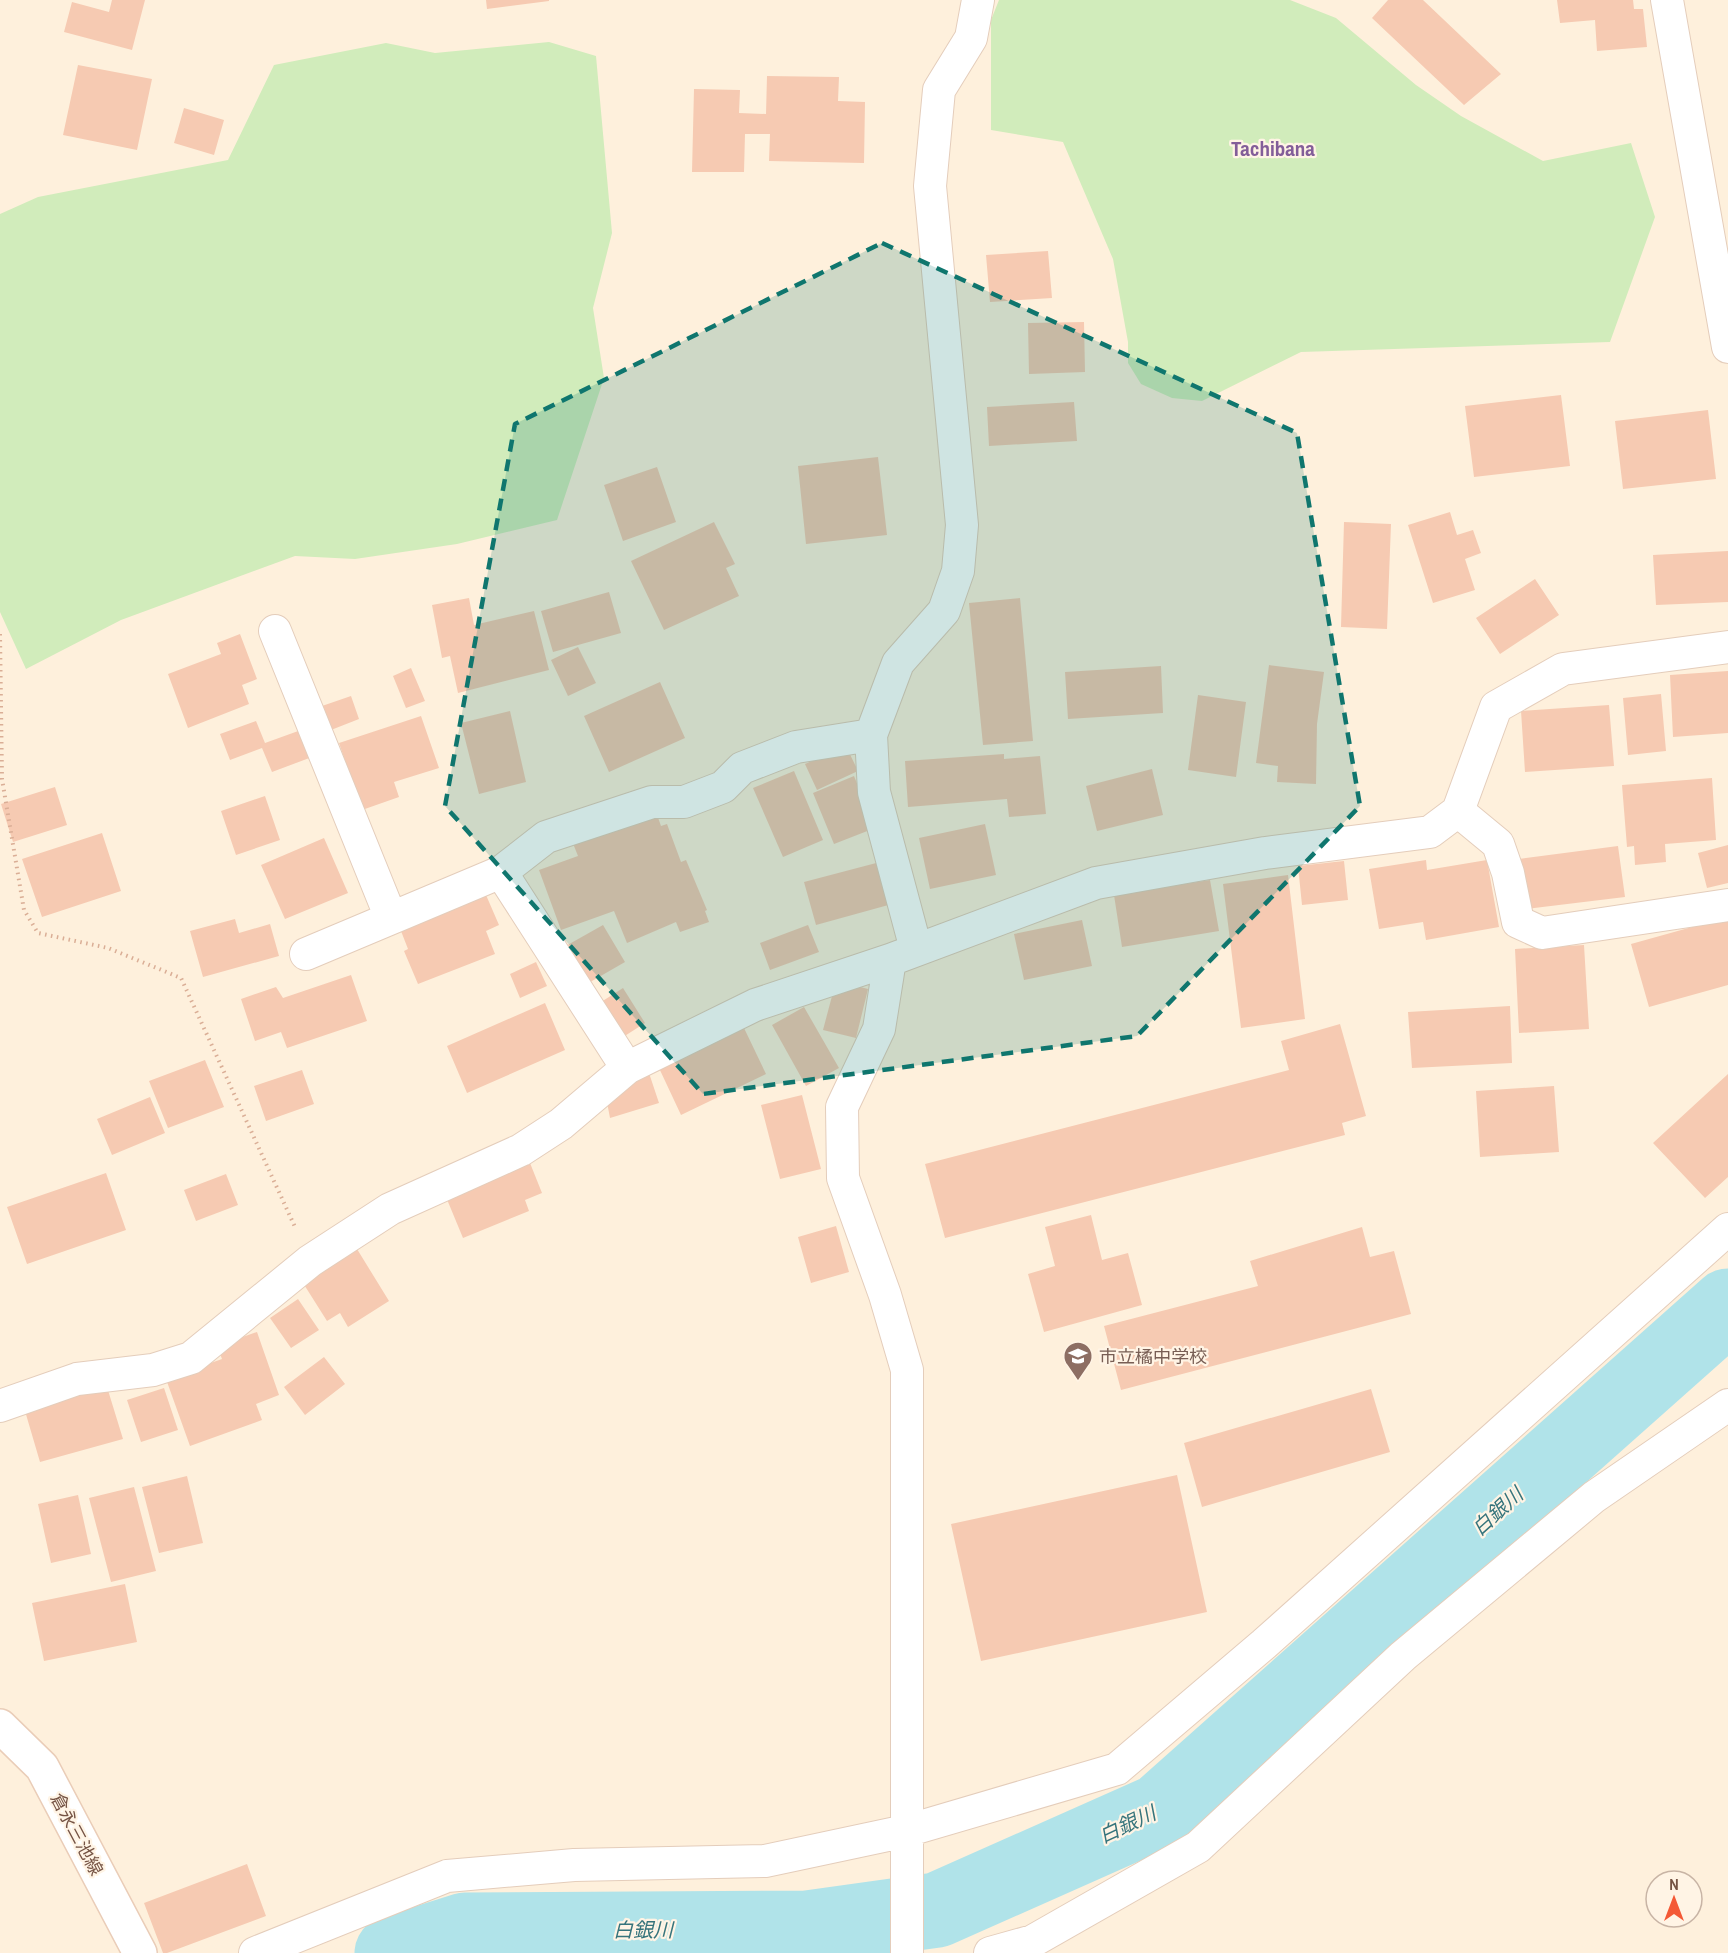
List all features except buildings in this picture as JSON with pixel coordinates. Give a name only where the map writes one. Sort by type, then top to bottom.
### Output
[{"type":"main road","name":"倉永三池線","points":[[0,1726],[42,1767],[140,1953]]},
{"type":"street","points":[[908,1953],[907,1370],[885,1295],[843,1178],[842,1107],[879,1029],[903,955],[874,792],[871,735],[898,663],[944,611],[958,571],[962,525],[930,186],[939,90],[970,38],[978,0]]},
{"type":"street","points":[[1667,0],[1728,347]]},
{"type":"street","points":[[275,631],[391,918]]},
{"type":"street","points":[[0,1406],[76,1379],[153,1370],[191,1358],[310,1260],[390,1209],[521,1150],[561,1124],[627,1068],[755,1005],[903,955],[1096,883],[1265,853],[1430,832],[1458,811],[1496,707],[1563,669],[1728,647]]},
{"type":"street","points":[[306,954],[501,872],[546,837],[652,801],[684,801],[723,787],[742,768],[796,747],[871,735]]},
{"type":"street","points":[[1458,811],[1498,844],[1508,873],[1518,922],[1542,933],[1728,905]]},
{"type":"street","points":[[501,872],[627,1068]]},
{"type":"street","points":[[255,1953],[447,1876],[574,1865],[765,1860],[906,1832],[1117,1769],[1273,1636],[1728,1229]]},
{"type":"street","points":[[990,1953],[1034,1941],[1198,1847],[1394,1664],[1439,1626],[1594,1497],[1728,1405]]},
{"type":"path","points":[[0,634],[2,779],[24,910],[38,933],[108,948],[181,978],[310,1260]]},
{"type":"highlighted area","points":[[882,243],[1297,433],[1360,806],[1137,1036],[703,1094],[445,806],[515,424]]},
{"type":"green space","points":[[999,0],[1290,0],[1336,18],[1416,85],[1461,116],[1543,161],[1631,143],[1655,217],[1610,342],[1301,352],[1202,401],[1172,398],[1141,384],[1128,363],[1128,342],[1113,259],[1063,142],[991,130],[991,20]]},
{"type":"green space","points":[[549,42],[596,56],[612,233],[593,308],[604,378],[557,520],[457,544],[355,559],[295,556],[121,620],[26,669],[0,612],[0,214],[38,197],[228,160],[274,65],[386,43],[435,53]]},
{"type":"waterway","name":"白銀川","points":[[392,1953],[465,1930],[808,1928],[937,1910],[1160,1811],[1728,1306]]},
{"type":"place","name":"市立橘中学校","points":[[1078,1382]]},
{"type":"district","name":"Tachibana","points":[[1273,148]]}]
